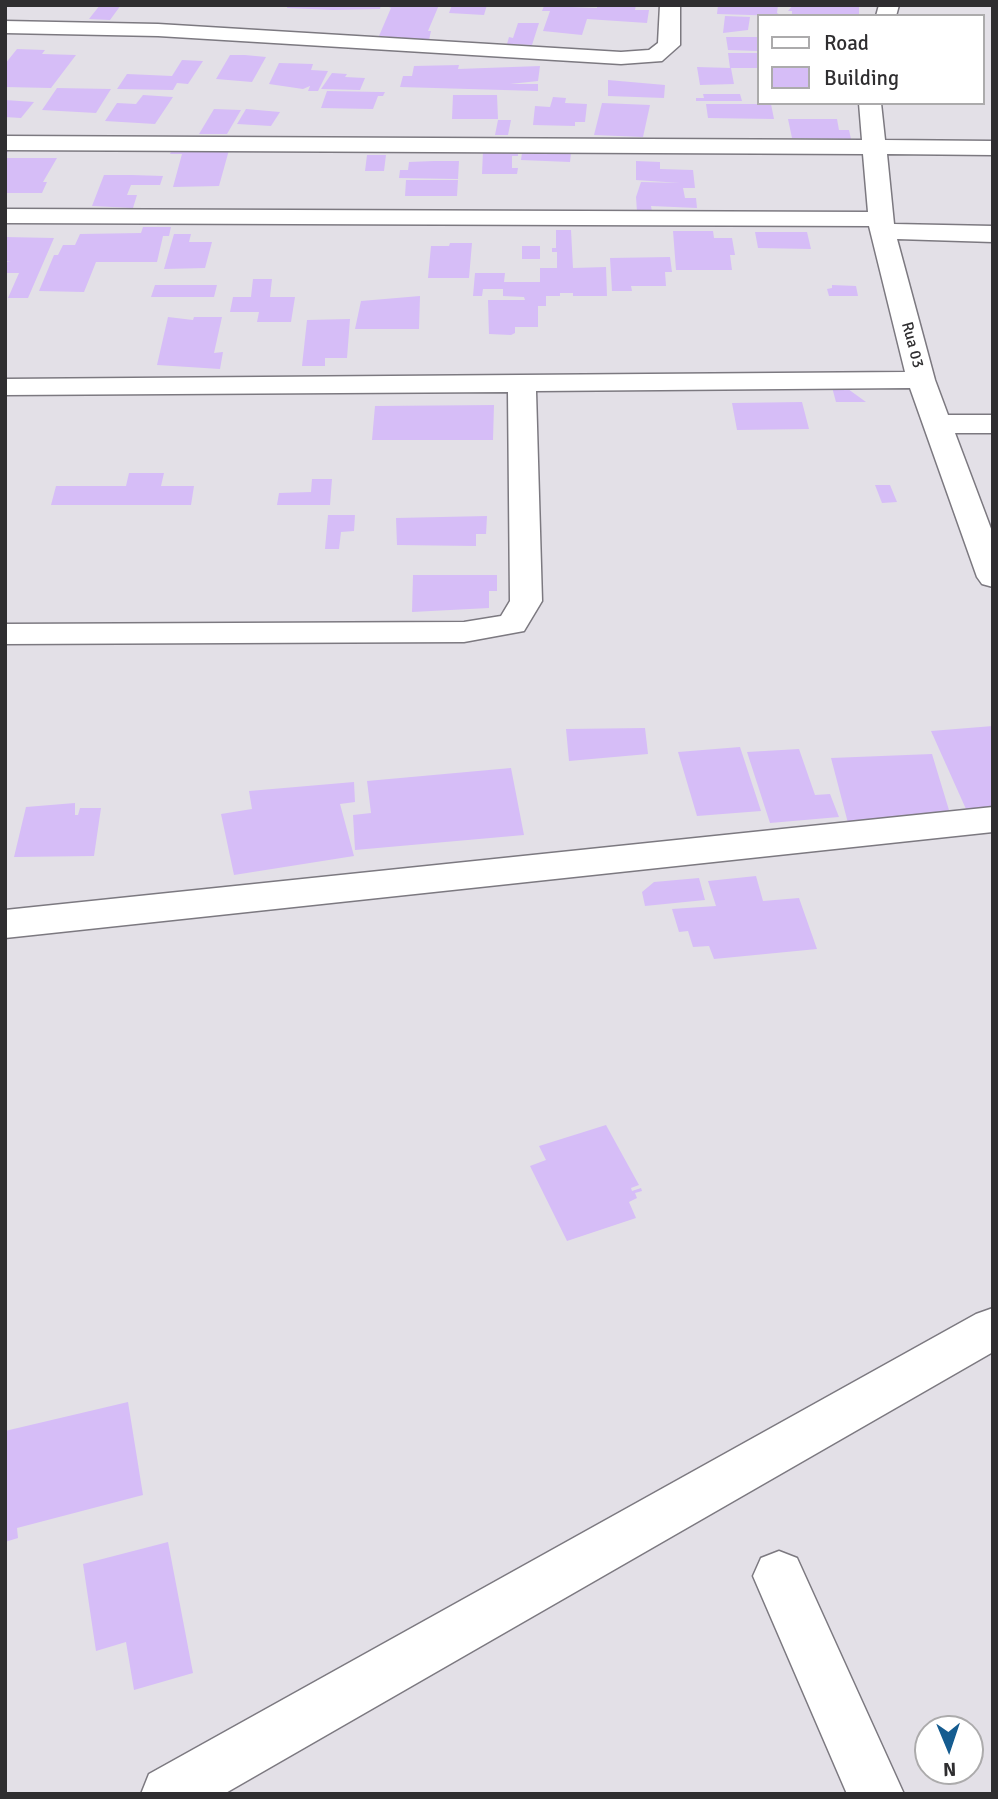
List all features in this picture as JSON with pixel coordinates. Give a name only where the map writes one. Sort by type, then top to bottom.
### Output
[{"type":"street","points":[[5,27],[158,30],[621,58],[653,56],[669,45],[670,5]]},
{"type":"street","name":"Rua 03","points":[[870,105],[881,225],[921,380],[993,577]]},
{"type":"street","points":[[5,142],[993,148]]},
{"type":"street","points":[[5,216],[881,225],[993,234]]},
{"type":"street","points":[[5,387],[921,380]]},
{"type":"street","points":[[5,634],[464,632],[512,624],[526,601],[522,383]]},
{"type":"street","points":[[937,424],[993,424]]},
{"type":"street","points":[[5,924],[993,819]]},
{"type":"street","points":[[169,1794],[993,1328]]},
{"type":"street","points":[[779,1576],[876,1794]]},
{"type":"building","points":[[100,5],[121,5],[110,20],[89,19]]},
{"type":"building","points":[[288,5],[381,5],[380,9],[333,10],[287,8]]},
{"type":"building","points":[[385,5],[439,5],[428,31],[431,31],[429,40],[379,36],[391,8]]},
{"type":"building","points":[[452,5],[487,5],[484,15],[449,13]]},
{"type":"building","points":[[597,5],[636,5],[635,10],[649,10],[647,23],[587,19],[582,35],[543,31],[550,11],[542,11],[544,6],[597,8]]},
{"type":"building","points":[[718,5],[778,5],[779,14],[757,15],[717,14]]},
{"type":"building","points":[[793,5],[859,6],[859,14],[792,14],[792,11],[788,11]]},
{"type":"building","points":[[725,16],[750,17],[748,30],[723,33]]},
{"type":"building","points":[[518,23],[539,23],[532,45],[507,44],[509,37],[513,38]]},
{"type":"building","points":[[726,37],[757,37],[757,51],[728,50]]},
{"type":"building","points":[[17,49],[45,50],[42,54],[76,55],[51,88],[5,87],[5,64]]},
{"type":"building","points":[[728,53],[757,53],[757,68],[730,68]]},
{"type":"building","points":[[230,55],[266,57],[252,82],[216,79]]},
{"type":"building","points":[[182,60],[203,61],[188,84],[177,83],[173,90],[117,89],[127,74],[172,76]]},
{"type":"building","points":[[279,63],[313,64],[311,70],[328,71],[318,91],[308,91],[310,86],[303,89],[269,84]]},
{"type":"building","points":[[459,65],[458,69],[540,66],[538,81],[510,84],[538,84],[538,91],[400,87],[403,76],[412,76],[414,66]]},
{"type":"building","points":[[697,67],[731,68],[734,84],[700,85]]},
{"type":"building","points":[[332,73],[365,78],[360,90],[321,89]]},
{"type":"building","points":[[608,80],[665,85],[664,98],[608,96]]},
{"type":"building","points":[[57,88],[111,89],[96,113],[42,110]]},
{"type":"building","points":[[327,91],[385,92],[383,96],[378,96],[373,109],[321,108]]},
{"type":"building","points":[[703,94],[740,94],[742,101],[696,101],[696,98],[704,98]]},
{"type":"building","points":[[143,95],[173,97],[155,124],[105,121],[117,103],[136,104]]},
{"type":"building","points":[[453,95],[497,95],[498,119],[452,119]]},
{"type":"building","points":[[553,97],[566,98],[565,103],[587,104],[585,122],[575,122],[575,126],[533,125],[535,106],[550,107]]},
{"type":"building","points":[[5,100],[34,102],[21,118],[5,117]]},
{"type":"building","points":[[602,103],[650,105],[643,137],[594,135]]},
{"type":"building","points":[[706,104],[757,104],[771,105],[774,119],[708,118]]},
{"type":"building","points":[[214,109],[241,110],[227,134],[199,134]]},
{"type":"building","points":[[246,109],[280,112],[271,126],[237,124]]},
{"type":"building","points":[[788,119],[837,119],[839,130],[849,130],[851,139],[792,138]]},
{"type":"building","points":[[498,120],[511,120],[508,135],[495,135]]},
{"type":"building","points":[[172,149],[229,150],[219,186],[173,187],[182,154],[170,154]]},
{"type":"building","points":[[483,151],[518,151],[518,156],[512,156],[512,168],[518,168],[517,174],[482,174]]},
{"type":"building","points":[[522,153],[571,153],[570,162],[521,160]]},
{"type":"building","points":[[367,155],[386,155],[384,171],[365,171]]},
{"type":"building","points":[[5,158],[57,158],[43,182],[47,182],[42,193],[5,193]]},
{"type":"building","points":[[459,161],[458,179],[399,178],[400,170],[408,170],[409,162]]},
{"type":"building","points":[[636,161],[660,162],[660,169],[693,170],[695,188],[683,188],[685,198],[696,198],[697,208],[651,206],[652,212],[637,212],[636,197],[641,182],[680,183],[636,180]]},
{"type":"building","points":[[104,175],[163,176],[160,185],[131,185],[127,195],[137,195],[133,208],[92,206]]},
{"type":"building","points":[[406,180],[458,180],[457,196],[405,196]]},
{"type":"building","points":[[143,227],[171,227],[169,236],[163,236],[157,262],[96,262],[84,292],[39,291],[54,255],[58,255],[63,245],[75,245],[80,234],[141,233]]},
{"type":"building","points":[[556,230],[571,230],[573,268],[606,267],[607,296],[573,296],[573,293],[560,293],[560,296],[546,296],[546,306],[538,306],[538,327],[515,327],[515,333],[511,335],[489,334],[488,300],[525,300],[524,297],[503,296],[503,289],[483,289],[482,296],[473,296],[475,273],[505,273],[504,282],[540,282],[540,268],[557,268],[557,252],[552,252],[552,248],[556,248]]},
{"type":"building","points":[[673,231],[713,231],[714,238],[732,238],[735,255],[730,255],[732,270],[676,270]]},
{"type":"building","points":[[755,232],[807,232],[811,249],[758,248]]},
{"type":"building","points":[[174,234],[191,234],[189,242],[212,242],[205,268],[164,269]]},
{"type":"building","points":[[5,237],[54,238],[28,298],[8,298],[19,273],[5,273],[5,262],[11,261],[5,261]]},
{"type":"building","points":[[450,243],[472,243],[469,278],[428,278],[431,246],[449,246]]},
{"type":"building","points":[[522,246],[540,246],[540,259],[522,259]]},
{"type":"building","points":[[670,257],[672,272],[665,272],[666,286],[631,286],[632,291],[612,291],[610,258]]},
{"type":"building","points":[[253,279],[272,279],[270,297],[295,297],[291,322],[257,322],[259,312],[230,312],[233,297],[251,297]]},
{"type":"building","points":[[155,285],[217,285],[214,297],[151,297]]},
{"type":"building","points":[[832,285],[856,286],[858,296],[829,296],[827,289],[832,288]]},
{"type":"building","points":[[420,296],[419,329],[355,329],[361,301]]},
{"type":"building","points":[[168,317],[193,320],[194,317],[222,317],[214,353],[223,352],[220,369],[157,365]]},
{"type":"building","points":[[350,319],[347,358],[325,358],[325,366],[302,366],[307,320]]},
{"type":"building","points":[[844,375],[848,389],[866,402],[836,402],[829,376]]},
{"type":"building","points":[[802,402],[809,429],[737,430],[732,403]]},
{"type":"building","points":[[494,405],[493,440],[372,440],[375,406]]},
{"type":"building","points":[[129,473],[164,473],[161,486],[194,486],[191,505],[51,505],[56,486],[126,486]]},
{"type":"building","points":[[312,479],[332,479],[330,505],[277,505],[279,493],[311,492]]},
{"type":"building","points":[[875,485],[890,485],[897,502],[882,503]]},
{"type":"building","points":[[328,515],[355,515],[354,531],[341,532],[339,549],[325,549]]},
{"type":"building","points":[[487,516],[486,534],[476,534],[476,546],[397,545],[396,518]]},
{"type":"building","points":[[413,575],[497,575],[497,591],[489,591],[489,608],[412,612]]},
{"type":"building","points":[[993,726],[993,817],[970,818],[931,731]]},
{"type":"building","points":[[645,728],[648,754],[569,761],[566,729]]},
{"type":"building","points":[[740,747],[761,811],[697,816],[678,752]]},
{"type":"building","points":[[799,749],[815,795],[830,794],[839,817],[770,823],[747,752]]},
{"type":"building","points":[[932,754],[952,820],[848,823],[831,758]]},
{"type":"building","points":[[511,768],[524,835],[355,850],[353,815],[371,813],[367,781]]},
{"type":"building","points":[[354,782],[355,802],[340,804],[354,856],[234,875],[221,814],[252,809],[249,791]]},
{"type":"building","points":[[75,803],[75,815],[78,815],[80,808],[101,808],[94,856],[14,857],[26,807]]},
{"type":"building","points":[[756,876],[763,901],[799,898],[817,949],[714,959],[709,946],[693,947],[688,931],[679,932],[672,909],[716,906],[708,881]]},
{"type":"building","points":[[699,878],[705,900],[645,906],[642,892],[654,882]]},
{"type":"building","points":[[606,1125],[639,1185],[631,1188],[632,1191],[641,1188],[642,1191],[635,1193],[637,1198],[629,1202],[636,1218],[567,1241],[530,1166],[546,1160],[539,1146]]},
{"type":"building","points":[[128,1402],[143,1495],[17,1528],[18,1538],[5,1542],[5,1431]]},
{"type":"building","points":[[168,1542],[193,1673],[134,1690],[126,1642],[96,1651],[83,1564]]}]
